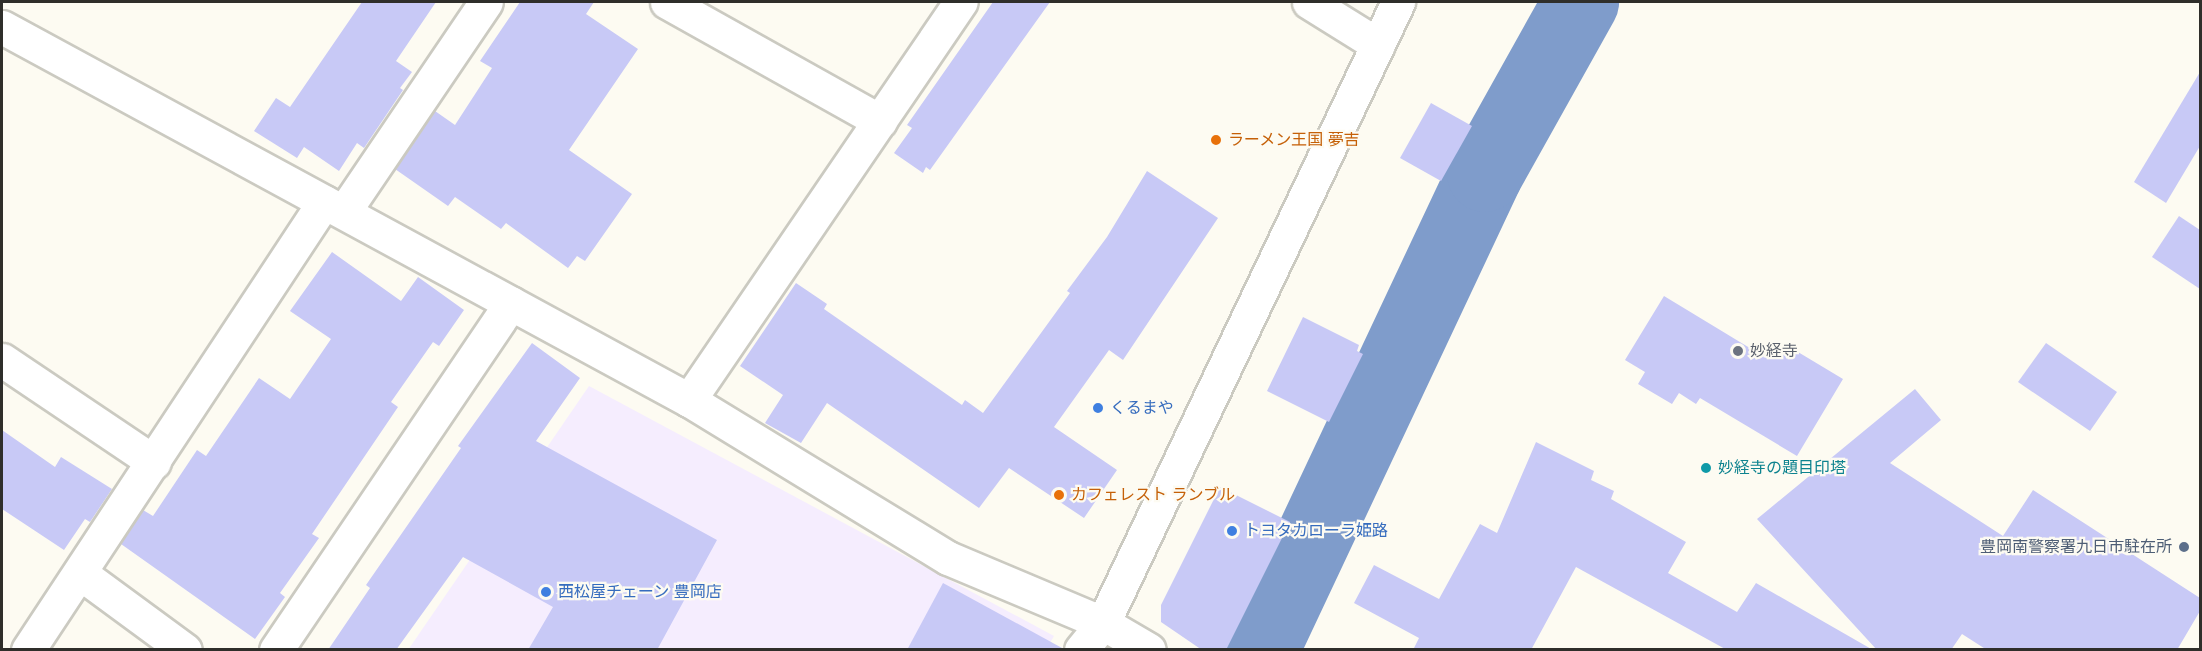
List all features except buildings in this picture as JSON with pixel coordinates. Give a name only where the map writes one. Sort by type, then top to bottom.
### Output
[{"type":"street","points":[[28,650],[154,462],[335,206],[486,2]]},
{"type":"street","points":[[667,2],[880,121]]},
{"type":"street","points":[[689,400],[961,2]]},
{"type":"street","points":[[1309,2],[1378,45]]},
{"type":"street","points":[[1081,650],[1103,623],[1398,2]]},
{"type":"street","points":[[2,27],[689,400],[948,558],[1103,623],[1149,650]]},
{"type":"street","points":[[276,650],[511,303]]},
{"type":"street","points":[[2,360],[154,462]]},
{"type":"street","points":[[80,573],[185,650]]},
{"type":"shaded area","points":[[589,386],[1054,636],[1046,650],[408,650]]},
{"type":"waterway","points":[[1261,650],[1485,174],[1581,2]]},
{"type":"place","name":"ラーメン王国 夢吉","points":[[1216,140]]},
{"type":"place","name":"妙経寺","points":[[1738,351]]},
{"type":"place","name":"くるまや","points":[[1098,408]]},
{"type":"place","name":"妙経寺の題目印塔","points":[[1706,468]]},
{"type":"place","name":"カフェレスト ランブル","points":[[1059,495]]},
{"type":"place","name":"トヨタカローラ姫路","points":[[1232,531]]},
{"type":"place","name":"豊岡南警察署九日市駐在所","points":[[2184,547]]},
{"type":"place","name":"西松屋チェーン 豊岡店","points":[[546,592]]}]
